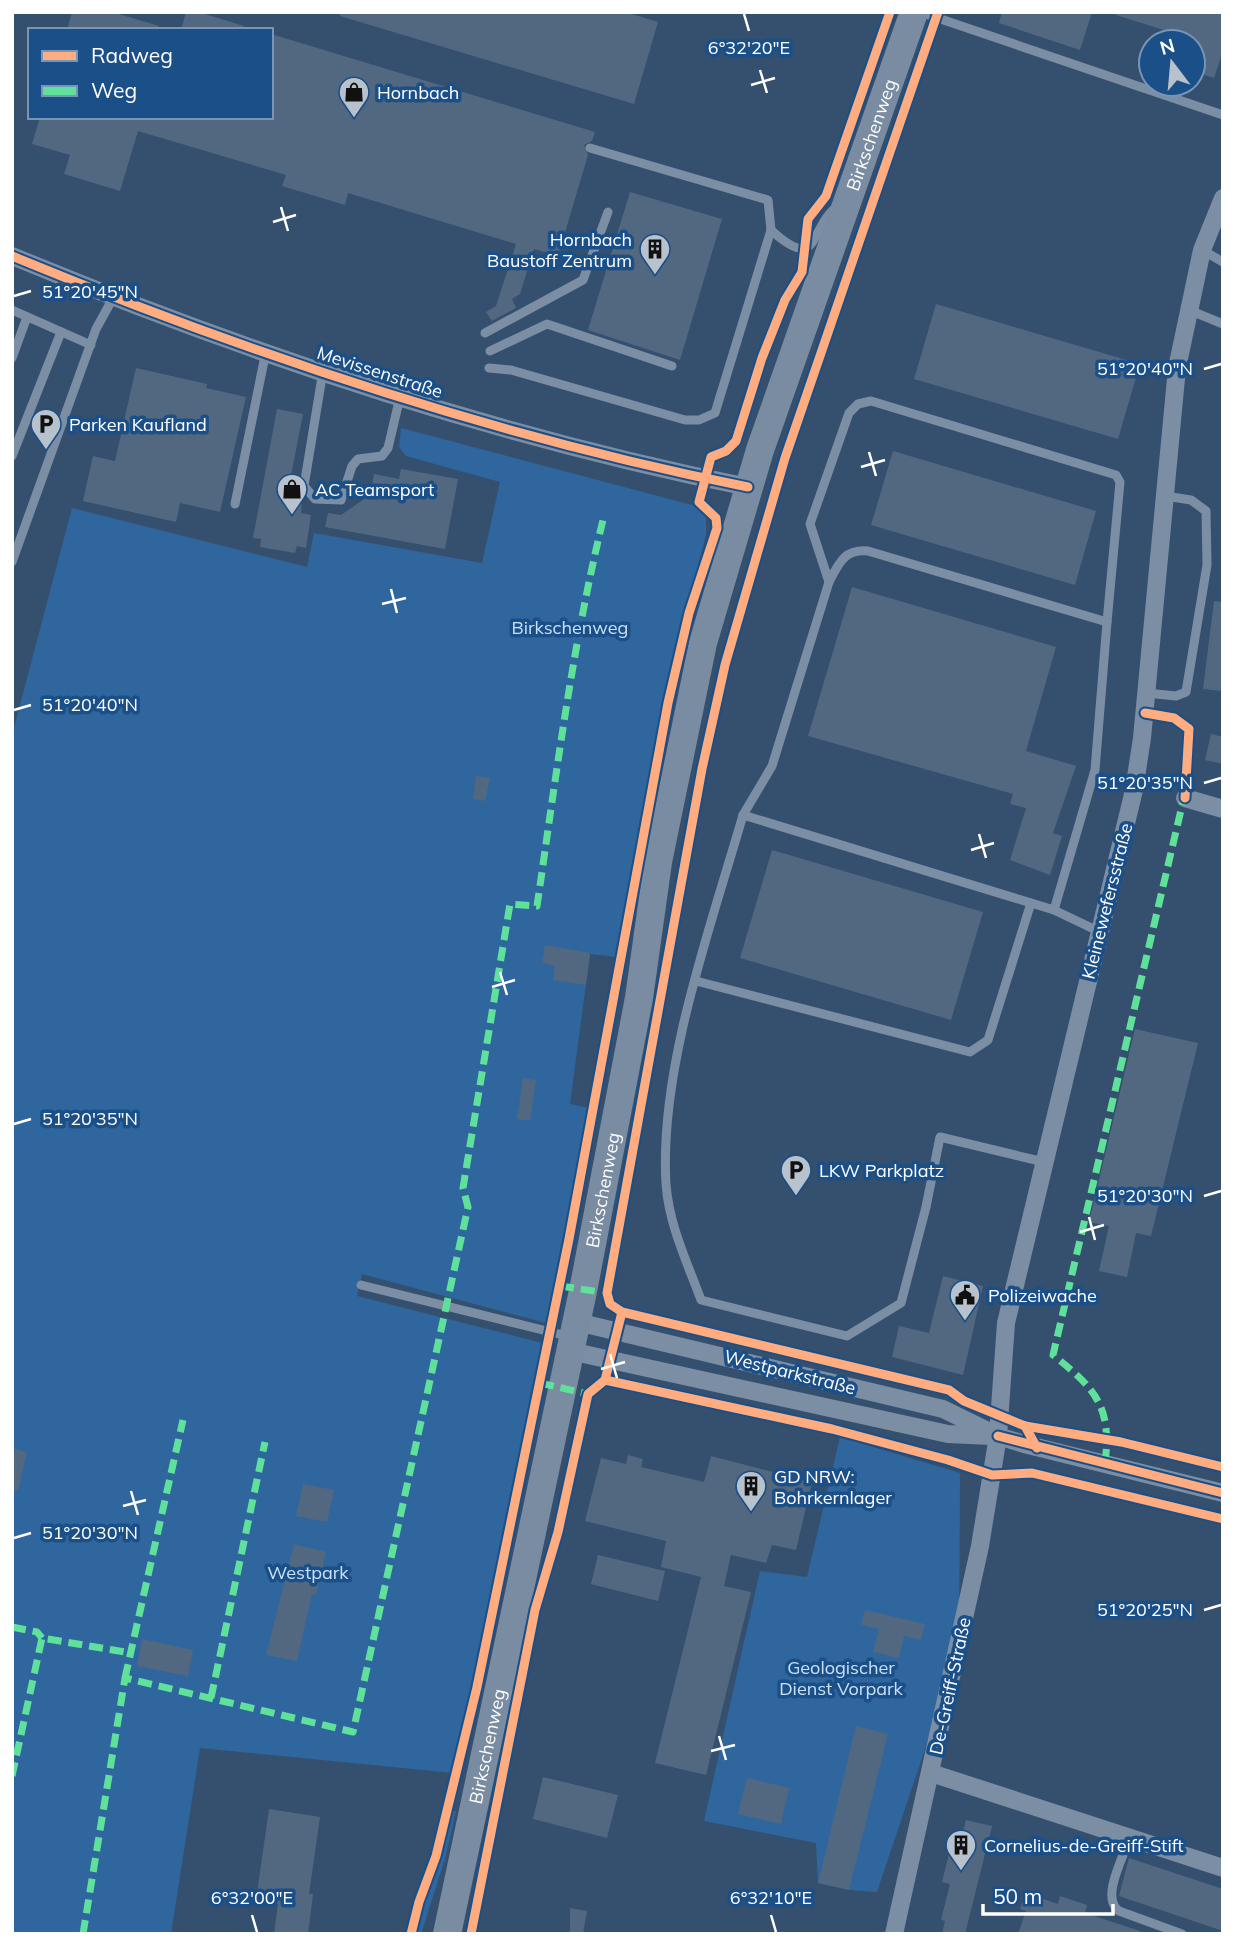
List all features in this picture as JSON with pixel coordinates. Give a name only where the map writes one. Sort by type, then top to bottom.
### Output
[{"type":"main road","name":"Birkschenweg","points":[[447,1934],[573,1337],[639,998],[658,862],[703,643],[748,487],[853,193],[914,12]]},
{"type":"street","name":"Kleinewefersstraße","points":[[998,1436],[1006,1323],[1134,790],[1146,693],[1177,368],[1202,250],[1223,198]]},
{"type":"street","name":"Mevissenstraße","points":[[12,256],[113,298],[323,371],[476,420],[748,487]]},
{"type":"street","points":[[1185,797],[1223,809]]},
{"type":"street","name":"Westparkstraße","points":[[573,1337],[943,1409],[998,1436]]},
{"type":"street","name":"Westparkstraße","points":[[573,1337],[948,1434],[998,1436],[1223,1493]]},
{"type":"street","name":"De-Greiff-Straße","points":[[894,1934],[932,1773],[980,1546],[998,1436]]},
{"type":"street","points":[[932,1773],[1223,1868]]},
{"type":"lane","points":[[920,12],[1223,115]]},
{"type":"lane","points":[[489,368],[511,370],[685,419],[699,420],[715,413],[771,230],[768,200],[590,148]]},
{"type":"lane","points":[[771,230],[791,246],[807,247],[817,239],[828,214],[853,193]]},
{"type":"lane","points":[[485,333],[583,280],[608,212]]},
{"type":"lane","points":[[1202,250],[1223,262]]},
{"type":"lane","points":[[12,562],[90,345],[113,298]]},
{"type":"lane","points":[[1188,309],[1223,324]]},
{"type":"lane","points":[[12,310],[90,345]]},
{"type":"lane","points":[[12,358],[27,317]]},
{"type":"lane","points":[[491,351],[547,324],[671,366]]},
{"type":"lane","points":[[12,456],[61,332]]},
{"type":"lane","points":[[235,504],[266,351]]},
{"type":"lane","points":[[323,371],[304,486],[315,499],[341,500],[352,466],[358,459],[382,456],[388,448],[400,396]]},
{"type":"lane","points":[[829,582],[810,524],[849,413],[858,404],[871,401],[1116,475],[1120,482],[1095,770],[1054,910]]},
{"type":"lane","points":[[1146,693],[1176,696],[1186,692],[1207,565],[1206,511],[1191,500],[1165,496]]},
{"type":"lane","points":[[1044,1162],[940,1137],[901,1303],[847,1336],[701,1300],[673,1226],[666,1184],[667,1144],[675,1070],[696,981],[743,815],[772,766],[829,582],[844,556],[854,550],[868,551],[1107,622]]},
{"type":"lane","points":[[743,815],[1054,910],[1100,932]]},
{"type":"lane","points":[[696,981],[970,1052],[988,1040],[1031,903]]},
{"type":"lane","points":[[361,1285],[573,1337]]},
{"type":"lane","points":[[1130,1838],[1110,1895],[1112,1905],[1119,1912],[1182,1934]]},
{"type":"green space","name":"Westpark","points":[[401,428],[692,505],[706,516],[706,535],[665,697],[617,957],[590,954],[570,1104],[589,1108],[546,1323],[362,1274],[357,1296],[542,1343],[453,1773],[200,1748],[171,1934],[12,1934],[12,735],[72,508],[307,567],[314,533],[482,563],[500,482],[406,456],[399,447]]},
{"type":"green space","name":"Geologischer Dienst Vorpark","points":[[840,1437],[960,1473],[959,1648],[877,1892],[849,1890],[818,1883],[816,1843],[704,1821],[760,1571],[807,1577]]},
{"type":"green space","points":[[450,1811],[456,1811],[445,1859],[421,1934],[414,1934]]},
{"type":"building","points":[[72,12],[112,12],[159,26],[158,28],[68,28]]},
{"type":"building","points":[[186,12],[198,12],[244,26],[244,28],[182,28]]},
{"type":"building","points":[[340,12],[625,12],[658,22],[634,104],[340,16]]},
{"type":"building","points":[[1002,12],[1092,12],[1080,50],[999,23]]},
{"type":"building","points":[[1117,12],[1223,12],[1223,51],[1214,78],[1207,76],[1207,28],[1157,28],[1116,15]]},
{"type":"building","points":[[273,35],[595,132],[592,141],[584,145],[588,155],[558,256],[534,249],[520,294],[512,299],[516,308],[492,321],[486,312],[496,306],[516,244],[348,193],[345,205],[282,186],[286,175],[138,131],[120,191],[64,174],[70,155],[32,144],[39,119],[273,119]]},
{"type":"building","name":"Hornbach Baustoff Zentrum","points":[[630,192],[722,219],[680,360],[588,330]]},
{"type":"building","points":[[936,304],[1140,364],[1118,439],[914,379]]},
{"type":"building","points":[[136,368],[207,384],[206,388],[246,397],[220,512],[180,503],[176,522],[83,501],[93,456],[115,461]]},
{"type":"building","points":[[277,409],[303,414],[287,496],[302,498],[301,513],[311,515],[306,548],[297,546],[295,553],[260,547],[261,539],[253,538]]},
{"type":"building","points":[[893,451],[1096,511],[1075,585],[871,525]]},
{"type":"building","points":[[401,469],[458,479],[445,549],[325,527],[328,513],[341,515],[370,495],[374,474],[399,479]]},
{"type":"building","points":[[852,587],[1056,647],[1026,751],[1076,766],[1053,833],[1062,836],[1050,875],[1010,860],[1026,808],[1010,804],[1013,794],[808,736]]},
{"type":"building","points":[[1214,601],[1223,602],[1223,691],[1203,689]]},
{"type":"building","points":[[1211,734],[1223,737],[1223,764],[1205,760]]},
{"type":"building","points":[[476,776],[490,778],[485,801],[473,799]]},
{"type":"building","points":[[772,850],[983,912],[951,1020],[740,958]]},
{"type":"building","points":[[545,945],[590,953],[586,985],[553,980],[555,966],[542,963]]},
{"type":"building","points":[[1135,1029],[1198,1043],[1151,1236],[1136,1233],[1127,1277],[1099,1271],[1109,1226],[1089,1222]]},
{"type":"building","points":[[523,1078],[536,1080],[530,1121],[517,1119]]},
{"type":"building","points":[[943,1276],[983,1286],[963,1375],[892,1357],[899,1326],[929,1333]]},
{"type":"building","points":[[12,1448],[27,1452],[18,1491],[12,1490]]},
{"type":"building","points":[[628,1455],[643,1459],[641,1467],[704,1482],[711,1456],[812,1482],[796,1550],[772,1545],[766,1563],[731,1555],[724,1586],[751,1592],[706,1775],[655,1763],[701,1577],[661,1567],[666,1541],[585,1521],[601,1458],[626,1464]]},
{"type":"building","points":[[303,1484],[334,1490],[327,1522],[296,1516]]},
{"type":"building","points":[[294,1544],[326,1552],[316,1595],[312,1594],[297,1661],[266,1655]]},
{"type":"building","points":[[598,1555],[665,1571],[658,1601],[591,1584]]},
{"type":"building","points":[[865,1610],[925,1624],[921,1640],[904,1636],[899,1658],[873,1652],[879,1629],[861,1625]]},
{"type":"building","points":[[142,1639],[193,1650],[188,1676],[137,1666]]},
{"type":"building","points":[[856,1726],[888,1734],[849,1890],[818,1883]]},
{"type":"building","points":[[543,1777],[618,1795],[607,1838],[533,1819]]},
{"type":"building","points":[[747,1778],[789,1788],[781,1824],[738,1814]]},
{"type":"building","points":[[269,1809],[320,1817],[309,1894],[313,1894],[308,1934],[274,1934],[278,1904],[256,1900]]},
{"type":"building","points":[[966,1820],[992,1826],[965,1934],[942,1934],[945,1921],[941,1920],[950,1884],[942,1882],[949,1854],[957,1856]]},
{"type":"building","points":[[1129,1858],[1223,1889],[1223,1931],[1119,1896]]},
{"type":"building","points":[[1026,1893],[1058,1904],[1060,1896],[1087,1905],[1085,1913],[1140,1931],[1140,1934],[1018,1934],[1026,1911],[1020,1909]]},
{"type":"building","points":[[570,1908],[587,1911],[583,1934],[570,1934]]},
{"type":"marked path","points":[[83,1934],[125,1678],[353,1732],[468,1207],[463,1188],[510,904],[537,906],[574,664],[603,520]]},
{"type":"marked path","points":[[1105,1463],[1106,1427],[1098,1401],[1080,1378],[1053,1355],[1185,793]]},
{"type":"marked path","points":[[560,1286],[607,1293]]},
{"type":"marked path","points":[[540,1383],[588,1394]]},
{"type":"marked path","points":[[125,1678],[183,1420]]},
{"type":"marked path","points":[[211,1698],[265,1442]]},
{"type":"marked path","points":[[12,1627],[37,1632],[42,1638]]},
{"type":"marked path","points":[[12,1776],[42,1638],[131,1653]]},
{"type":"cycle path","points":[[411,1934],[419,1902],[436,1856],[477,1687],[569,1239],[668,703],[689,613],[717,528],[716,518],[699,502],[711,457],[726,451],[736,441],[762,358],[785,300],[802,272],[808,219],[826,196],[890,12]]},
{"type":"cycle path","points":[[938,12],[785,458],[725,665],[702,769],[607,1293],[610,1304],[622,1312],[949,1390],[964,1401],[1025,1426],[1037,1448]]},
{"type":"cycle path","points":[[12,256],[192,326],[375,390],[560,444],[748,487]]},
{"type":"cycle path","points":[[1145,713],[1174,718],[1189,729],[1185,798]]},
{"type":"cycle path","points":[[471,1934],[535,1610],[558,1532],[588,1394],[605,1380],[622,1312]]},
{"type":"cycle path","points":[[605,1380],[832,1429],[948,1460],[992,1475],[1032,1473],[1223,1519]]},
{"type":"cycle path","points":[[1025,1426],[1121,1442],[1223,1467]]},
{"type":"cycle path","points":[[998,1436],[1223,1493]]},
{"type":"place","name":"Hornbach","points":[[354,119]]},
{"type":"place","name":"Hornbach Baustoff Zentrum","points":[[655,276]]},
{"type":"place","name":"Parken Kaufland","points":[[46,451]]},
{"type":"place","name":"AC Teamsport","points":[[292,516]]},
{"type":"place","name":"LKW Parkplatz","points":[[796,1197]]},
{"type":"place","name":"Polizeiwache","points":[[965,1322]]},
{"type":"place","name":"GD NRW: Bohrkernlager","points":[[751,1513]]},
{"type":"place","name":"Cornelius-de-Greiff-Stift","points":[[961,1872]]}]
